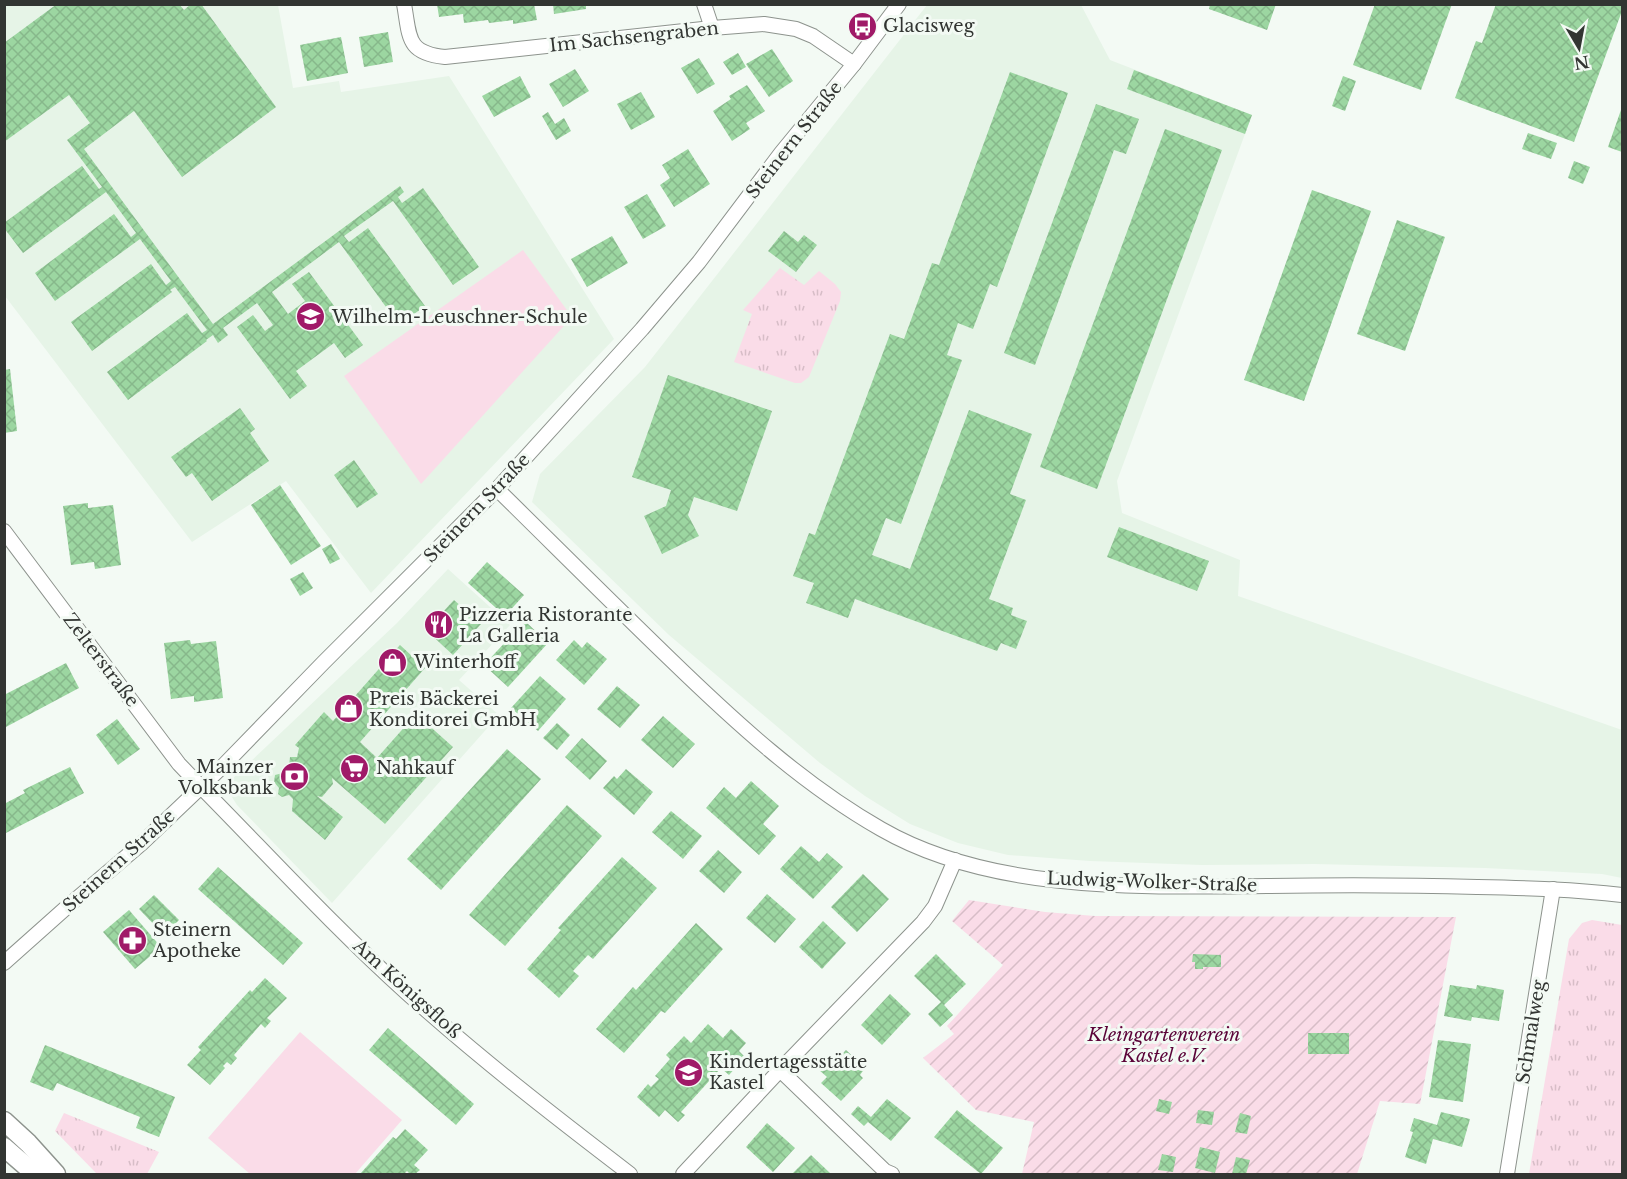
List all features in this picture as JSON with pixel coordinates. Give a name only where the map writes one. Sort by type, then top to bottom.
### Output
[{"type":"street","name":"Im Sachsengraben","points":[[404,4],[411,39],[416,47],[426,55],[445,57],[764,24],[796,29],[825,42],[854,64]]},
{"type":"street","points":[[704,4],[712,28]]},
{"type":"street","name":"Steinern Straße","points":[[4,963],[136,849],[223,766],[497,489],[642,329],[692,270],[899,4]]},
{"type":"street","name":"Ludwig-Wolker-Straße","points":[[497,489],[735,722],[831,797],[883,830],[955,860],[1004,872],[1083,884],[1199,887],[1413,886],[1553,889],[1623,895]]},
{"type":"street","name":"Zelterstraße","points":[[4,531],[179,764],[201,787]]},
{"type":"street","name":"Am Königsfloß","points":[[201,787],[362,950],[409,994],[560,1120],[630,1174]]},
{"type":"street","points":[[683,1174],[923,922],[935,906],[955,860]]},
{"type":"street","name":"Schmalweg","points":[[1507,1174],[1553,889]]},
{"type":"street","points":[[780,1070],[885,1171],[892,1174]]},
{"type":"street","points":[[4,1121],[56,1174]]},
{"type":"street","points":[[4,1147],[35,1174]]},
{"type":"shaded area","name":"Wilhelm-Leuschner-Schule","points":[[8,4],[278,5],[293,88],[339,81],[341,92],[449,76],[614,339],[371,593],[286,481],[192,542],[5,296],[5,7]]},
{"type":"shaded area","points":[[927,5],[1081,5],[1110,60],[1252,115],[1117,481],[1122,513],[1240,560],[1238,596],[1622,730],[1622,878],[1602,874],[1485,868],[1314,864],[1202,865],[1090,861],[1008,855],[958,843],[910,824],[865,796],[820,763],[669,635],[532,502],[540,474],[645,367]]},
{"type":"shaded area","points":[[448,569],[510,625],[459,680],[499,715],[332,903],[237,805],[230,794],[230,781],[397,623]]},
{"type":"green space","points":[[523,250],[572,317],[421,484],[344,376]]},
{"type":"green space","points":[[780,268],[804,285],[819,271],[841,292],[840,301],[809,377],[801,383],[734,362],[752,314],[743,310]]},
{"type":"green space","name":"Kleingartenverein Kastel e.V.","points":[[969,900],[1045,912],[1095,916],[1456,917],[1420,1104],[1380,1101],[1357,1174],[1022,1174],[1034,1122],[976,1110],[923,1058],[954,1034],[947,1026],[1003,965],[952,921]]},
{"type":"green space","points":[[1592,920],[1622,925],[1622,1174],[1529,1174],[1569,939],[1582,923]]},
{"type":"green space","points":[[300,1032],[402,1120],[355,1174],[250,1174],[208,1138]]},
{"type":"green space","points":[[64,1113],[159,1152],[147,1174],[97,1174],[55,1131]]},
{"type":"building","points":[[57,4],[179,4],[184,10],[191,4],[201,4],[276,107],[182,177],[134,111],[84,149],[213,324],[400,186],[404,192],[398,197],[402,203],[423,188],[479,267],[453,285],[393,201],[344,236],[349,242],[368,228],[425,306],[399,325],[339,242],[272,292],[288,314],[305,301],[292,284],[309,272],[363,345],[345,358],[334,343],[296,371],[307,386],[290,399],[237,327],[253,315],[265,331],[273,325],[257,303],[223,328],[228,335],[218,343],[213,335],[128,400],[107,372],[187,313],[202,333],[207,330],[175,287],[170,290],[172,292],[92,351],[71,322],[151,264],[166,285],[171,281],[140,239],[55,301],[35,273],[114,214],[131,237],[136,233],[106,192],[23,253],[4,228],[4,223],[82,166],[99,189],[102,187],[67,140],[90,123],[69,95],[4,142],[4,43]]},
{"type":"building","points":[[437,4],[534,4],[537,20],[513,24],[513,20],[464,23],[463,14],[439,17]]},
{"type":"building","points":[[553,4],[586,4],[586,9],[554,14]]},
{"type":"building","points":[[1210,4],[1276,4],[1267,30],[1209,9]]},
{"type":"building","points":[[1375,4],[1452,4],[1421,90],[1353,65]]},
{"type":"building","points":[[1496,4],[1622,4],[1622,11],[1574,142],[1455,98],[1476,41],[1482,43]]},
{"type":"building","points":[[388,32],[393,62],[364,67],[359,37]]},
{"type":"building","points":[[341,37],[348,73],[307,81],[300,45]]},
{"type":"building","points":[[772,49],[793,81],[769,97],[746,64]]},
{"type":"building","points":[[738,53],[746,67],[732,75],[723,62]]},
{"type":"building","points":[[699,58],[715,84],[697,94],[681,68]]},
{"type":"building","points":[[575,69],[589,91],[563,107],[549,84]]},
{"type":"building","points":[[1134,70],[1252,115],[1245,134],[1127,89]]},
{"type":"building","points":[[1010,72],[1068,93],[997,287],[990,284],[973,329],[958,323],[947,355],[962,360],[901,524],[886,518],[872,555],[910,569],[969,410],[1032,434],[1010,494],[1026,500],[989,599],[1013,608],[1011,615],[1027,621],[1016,649],[1001,643],[997,651],[855,599],[848,618],[806,603],[814,583],[793,576],[809,533],[815,535],[890,334],[904,339],[932,263],[939,265]]},
{"type":"building","points":[[520,76],[531,97],[494,117],[482,96]]},
{"type":"building","points":[[1343,76],[1356,81],[1345,111],[1332,106]]},
{"type":"building","points":[[747,85],[765,111],[746,123],[750,129],[732,141],[713,111],[731,99],[729,96]]},
{"type":"building","points":[[641,92],[655,117],[631,130],[617,104]]},
{"type":"building","points":[[1096,104],[1139,119],[1126,154],[1114,150],[1035,365],[1004,353]]},
{"type":"building","points":[[1622,107],[1622,152],[1608,147]]},
{"type":"building","points":[[548,112],[555,124],[564,118],[571,131],[556,140],[542,116]]},
{"type":"building","points":[[1165,129],[1222,150],[1097,489],[1040,467]]},
{"type":"building","points":[[1528,133],[1557,143],[1551,159],[1522,149]]},
{"type":"building","points":[[688,149],[710,184],[674,207],[660,185],[670,178],[662,165]]},
{"type":"building","points":[[1574,161],[1590,167],[1583,184],[1568,178]]},
{"type":"building","points":[[1312,190],[1371,211],[1304,401],[1244,380]]},
{"type":"building","points":[[647,194],[666,226],[643,239],[624,207]]},
{"type":"building","points":[[1397,220],[1445,237],[1405,351],[1357,334]]},
{"type":"building","points":[[784,231],[798,242],[804,235],[817,245],[796,272],[768,251]]},
{"type":"building","points":[[612,236],[628,263],[587,287],[571,259]]},
{"type":"building","points":[[10,369],[17,431],[4,433],[4,370]]},
{"type":"building","points":[[668,375],[772,411],[737,511],[694,497],[688,515],[699,536],[662,554],[644,516],[666,506],[671,490],[632,477]]},
{"type":"building","points":[[240,408],[255,429],[250,433],[269,461],[212,501],[192,473],[186,477],[171,457]]},
{"type":"building","points":[[354,460],[378,494],[357,508],[334,475]]},
{"type":"building","points":[[280,485],[321,546],[291,565],[251,505]]},
{"type":"building","points":[[88,503],[88,508],[113,505],[121,565],[95,569],[94,562],[71,565],[63,506]]},
{"type":"building","points":[[1119,527],[1209,561],[1197,591],[1107,557]]},
{"type":"building","points":[[331,544],[340,559],[330,564],[322,549]]},
{"type":"building","points":[[487,562],[524,595],[505,616],[468,583]]},
{"type":"building","points":[[303,572],[313,588],[300,596],[290,579]]},
{"type":"building","points":[[454,600],[481,624],[453,655],[426,630]]},
{"type":"building","points":[[525,621],[548,643],[508,687],[484,665]]},
{"type":"building","points":[[190,640],[191,644],[216,641],[223,698],[194,702],[194,696],[171,699],[164,643]]},
{"type":"building","points":[[574,640],[582,648],[587,642],[607,659],[584,685],[556,660]]},
{"type":"building","points":[[400,645],[425,668],[360,742],[377,758],[416,714],[453,747],[385,824],[332,778],[333,784],[322,797],[317,796],[343,817],[325,840],[292,811],[293,799],[289,795],[282,797],[278,794],[279,788],[274,782],[275,775],[283,773],[284,766],[289,766],[290,757],[297,757],[299,748],[295,745],[324,712],[333,721]]},
{"type":"building","points":[[66,663],[79,688],[4,728],[4,695]]},
{"type":"building","points":[[540,676],[566,699],[538,731],[511,708]]},
{"type":"building","points":[[617,686],[640,705],[620,728],[597,709]]},
{"type":"building","points":[[663,716],[695,744],[673,768],[641,740]]},
{"type":"building","points":[[117,719],[140,749],[118,765],[96,735]]},
{"type":"building","points":[[557,723],[570,735],[557,750],[543,738]]},
{"type":"building","points":[[582,738],[607,761],[590,780],[565,757]]},
{"type":"building","points":[[507,749],[541,779],[441,890],[407,859]]},
{"type":"building","points":[[70,767],[84,793],[4,834],[4,804],[25,793],[23,790]]},
{"type":"building","points":[[626,769],[653,792],[634,815],[603,788],[614,776],[617,779]]},
{"type":"building","points":[[751,781],[779,806],[763,824],[776,836],[759,855],[706,808],[724,787],[736,798]]},
{"type":"building","points":[[567,805],[602,836],[505,946],[469,915]]},
{"type":"building","points":[[671,811],[702,836],[683,859],[652,832]]},
{"type":"building","points":[[801,846],[819,862],[827,853],[843,867],[813,899],[780,869]]},
{"type":"building","points":[[718,850],[742,872],[724,893],[699,871]]},
{"type":"building","points":[[622,857],[657,888],[593,959],[588,955],[573,971],[579,976],[559,998],[527,969],[561,930],[558,928]]},
{"type":"building","points":[[218,867],[303,943],[283,965],[198,889]]},
{"type":"building","points":[[863,874],[889,899],[857,932],[831,907]]},
{"type":"building","points":[[767,894],[796,919],[775,943],[746,918]]},
{"type":"building","points":[[154,895],[179,920],[164,935],[139,909]]},
{"type":"building","name":"Steinern Apotheke","points":[[129,910],[161,947],[135,969],[103,932]]},
{"type":"building","points":[[823,921],[846,943],[822,969],[799,947]]},
{"type":"building","points":[[696,923],[723,949],[665,1013],[661,1011],[624,1053],[596,1029],[633,987],[636,990]]},
{"type":"building","points":[[936,954],[966,984],[944,1005],[953,1015],[940,1027],[928,1014],[941,1002],[914,976]]},
{"type":"building","points":[[1193,954],[1221,955],[1221,967],[1195,969],[1195,962],[1192,962]]},
{"type":"building","points":[[265,978],[287,998],[267,1018],[271,1021],[265,1028],[261,1024],[234,1055],[237,1058],[231,1065],[227,1062],[223,1066],[225,1068],[210,1085],[187,1065],[201,1050],[198,1047],[250,990],[252,992]]},
{"type":"building","points":[[1450,985],[1476,989],[1477,985],[1504,990],[1499,1021],[1472,1017],[1471,1021],[1444,1016]]},
{"type":"building","points":[[890,994],[911,1014],[882,1045],[861,1025]]},
{"type":"building","name":"Kindertagesstätte Kastel","points":[[708,1024],[723,1038],[731,1029],[746,1043],[739,1051],[745,1057],[729,1075],[721,1068],[681,1112],[685,1115],[678,1122],[665,1110],[659,1117],[637,1097],[648,1084],[651,1087],[659,1079],[655,1076],[670,1059],[666,1055],[684,1036],[691,1043]]},
{"type":"building","points":[[388,1028],[474,1104],[456,1125],[369,1050]]},
{"type":"building","points":[[1308,1033],[1349,1033],[1349,1054],[1308,1054]]},
{"type":"building","points":[[1438,1040],[1471,1044],[1463,1102],[1429,1097]]},
{"type":"building","points":[[45,1045],[175,1097],[159,1137],[136,1128],[140,1117],[57,1083],[53,1091],[30,1082]]},
{"type":"building","points":[[846,1050],[865,1068],[860,1075],[863,1078],[841,1101],[821,1083],[827,1077],[818,1069],[831,1055],[836,1060]]},
{"type":"building","points":[[887,1099],[911,1118],[891,1141],[868,1122],[864,1126],[851,1114],[858,1106],[871,1117]]},
{"type":"building","points":[[1159,1099],[1172,1102],[1169,1114],[1156,1111]]},
{"type":"building","points":[[957,1110],[1003,1148],[981,1174],[934,1137]]},
{"type":"building","points":[[1198,1110],[1214,1112],[1212,1125],[1196,1123]]},
{"type":"building","points":[[1441,1112],[1470,1119],[1462,1147],[1433,1139],[1426,1164],[1405,1157],[1413,1132],[1410,1131],[1414,1118],[1437,1125]]},
{"type":"building","points":[[1240,1113],[1251,1116],[1247,1134],[1235,1132]]},
{"type":"building","points":[[767,1123],[795,1148],[773,1172],[746,1147]]},
{"type":"building","points":[[405,1129],[428,1150],[414,1165],[420,1170],[415,1174],[407,1171],[404,1174],[360,1174],[393,1137],[396,1139]]},
{"type":"building","points":[[1200,1147],[1220,1152],[1215,1173],[1195,1168]]},
{"type":"building","points":[[1162,1154],[1176,1157],[1173,1172],[1158,1170]]},
{"type":"building","points":[[811,1155],[830,1173],[792,1174]]},
{"type":"building","points":[[1236,1157],[1250,1160],[1246,1174],[1232,1174]]},
{"type":"place","name":"Glacisweg","points":[[862,26]]},
{"type":"place","name":"Wilhelm-Leuschner-Schule","points":[[311,317]]},
{"type":"place","name":"Pizzeria Ristorante La Galleria","points":[[438,625]]},
{"type":"place","name":"Winterhoff","points":[[393,662]]},
{"type":"place","name":"Preis Bäckerei Konditorei GmbH","points":[[348,709]]},
{"type":"place","name":"Nahkauf","points":[[355,768]]},
{"type":"place","name":"Mainzer Volksbank","points":[[294,777]]},
{"type":"place","name":"Steinern Apotheke","points":[[132,940]]},
{"type":"place","name":"Kindertagesstätte Kastel","points":[[688,1072]]}]
